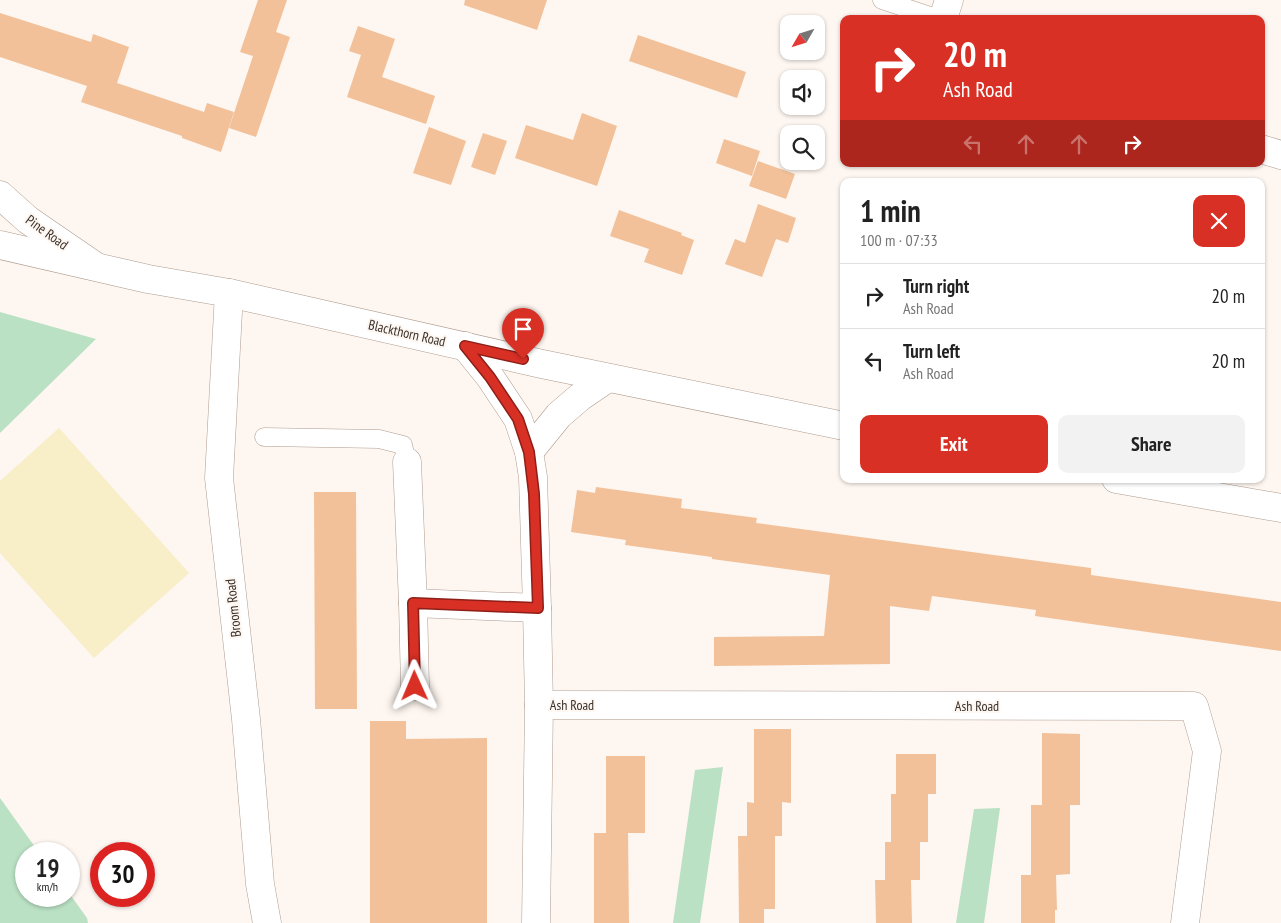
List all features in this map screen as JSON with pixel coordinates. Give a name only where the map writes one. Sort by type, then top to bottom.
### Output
[{"type":"street","points":[[944,15],[949,0]]},
{"type":"street","points":[[1265,150],[1281,156]]},
{"type":"street","name":"Pine Road","points":[[0,195],[28,220],[95,266]]},
{"type":"street","name":"Blackthorn Road","points":[[0,244],[608,378],[840,425]]},
{"type":"street","name":"Broom Road","points":[[229,293],[218,478],[246,719],[260,884],[267,923]]},
{"type":"street","name":"Ash Road","points":[[465,346],[490,377],[518,419],[529,452],[534,494],[538,608],[539,705],[536,923]]},
{"type":"street","points":[[529,452],[559,415],[580,397],[608,378]]},
{"type":"street","points":[[407,462],[415,686]]},
{"type":"street","points":[[1139,483],[1281,508]]},
{"type":"street","points":[[413,603],[538,608]]},
{"type":"street","name":"Ash Road","points":[[539,705],[1194,706],[1207,751],[1185,923]]},
{"type":"lane","points":[[882,0],[927,15]]},
{"type":"lane","points":[[264,437],[379,439],[403,445],[407,462]]},
{"type":"green space","points":[[0,312],[96,339],[0,433]]},
{"type":"green space","points":[[723,767],[700,923],[673,923],[695,770]]},
{"type":"green space","points":[[0,798],[31,842],[15,842],[15,907],[79,907],[87,918],[88,923],[0,923]]},
{"type":"green space","points":[[1000,808],[984,923],[956,923],[974,809]]},
{"type":"sand","points":[[59,428],[189,573],[94,658],[0,553],[0,481]]},
{"type":"building","points":[[258,0],[287,0],[276,32],[290,37],[256,137],[229,128],[253,56],[240,52]]},
{"type":"building","points":[[465,0],[547,0],[537,30],[464,5]]},
{"type":"building","points":[[0,13],[91,42],[93,34],[129,47],[117,83],[204,112],[207,103],[234,112],[221,152],[182,138],[182,136],[81,102],[87,86],[0,57]]},
{"type":"building","points":[[358,26],[395,39],[382,77],[435,96],[426,124],[347,97],[361,55],[349,51]]},
{"type":"building","points":[[638,35],[746,72],[737,98],[629,61]]},
{"type":"building","points":[[582,113],[617,126],[597,186],[515,158],[526,125],[573,140]]},
{"type":"building","points":[[429,127],[466,141],[451,185],[413,173]]},
{"type":"building","points":[[483,133],[507,141],[495,175],[471,167]]},
{"type":"building","points":[[724,139],[760,151],[752,176],[716,163]]},
{"type":"building","points":[[758,161],[795,174],[786,199],[749,186]]},
{"type":"building","points":[[758,204],[796,218],[788,243],[776,239],[762,277],[725,264],[735,239],[745,243]]},
{"type":"building","points":[[619,210],[682,233],[681,235],[694,240],[682,275],[644,262],[649,249],[610,236]]},
{"type":"building","points":[[596,487],[682,499],[681,508],[757,518],[756,523],[1091,568],[1091,575],[1281,602],[1281,651],[1035,616],[1036,610],[932,596],[929,611],[890,606],[890,664],[714,666],[714,637],[824,636],[830,575],[625,545],[626,540],[571,532],[577,490],[595,493]]},
{"type":"building","points":[[314,492],[356,492],[357,709],[315,709]]},
{"type":"building","points":[[370,721],[406,721],[406,739],[487,738],[487,923],[370,923]]},
{"type":"building","points":[[754,729],[791,729],[791,803],[782,802],[782,836],[775,836],[775,909],[764,909],[764,923],[739,923],[738,836],[747,836],[747,802],[754,803]]},
{"type":"building","points":[[1042,733],[1080,734],[1080,805],[1070,805],[1070,874],[1056,875],[1057,910],[1055,910],[1055,923],[1021,923],[1021,875],[1031,875],[1031,805],[1042,805]]},
{"type":"building","points":[[896,754],[936,754],[936,794],[928,794],[928,842],[920,842],[920,880],[911,880],[912,923],[876,923],[875,880],[885,880],[885,842],[891,842],[891,794],[896,794]]},
{"type":"building","points":[[606,756],[645,756],[645,833],[628,833],[629,923],[594,923],[594,833],[606,833]]},
{"type":"route","points":[[415,686],[413,603],[538,608],[534,494],[529,452],[518,419],[490,377],[465,346],[523,359]]}]
